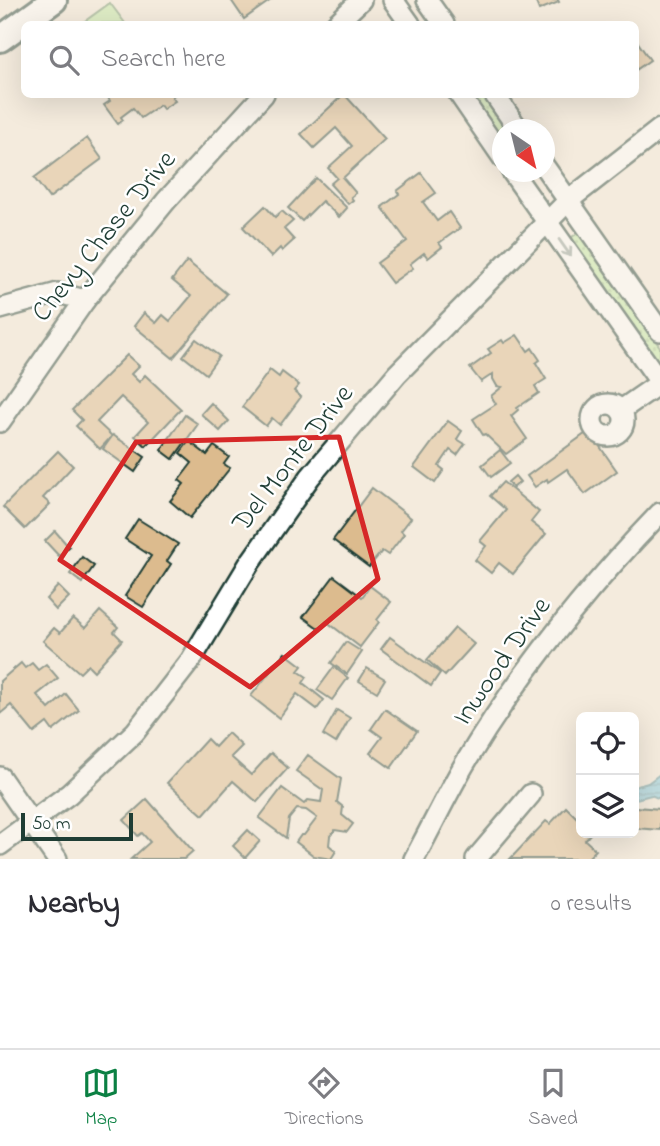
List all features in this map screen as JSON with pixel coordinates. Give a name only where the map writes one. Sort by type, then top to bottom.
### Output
[{"type":"main road","points":[[25,21],[54,0]]},
{"type":"main road","points":[[0,39],[21,24]]},
{"type":"street","points":[[339,21],[361,0]]},
{"type":"street","points":[[393,0],[408,21]]},
{"type":"street","points":[[427,0],[442,21]]},
{"type":"street","name":"Chevy Chase Drive","points":[[0,422],[85,300],[166,201],[260,98]]},
{"type":"street","points":[[461,98],[492,143]]},
{"type":"street","points":[[497,98],[511,119]]},
{"type":"street","name":"Del Monte Drive","points":[[0,845],[69,794],[135,732],[191,660],[249,564],[310,477],[397,374],[569,200],[660,129]]},
{"type":"street","points":[[555,181],[660,331]]},
{"type":"street","points":[[519,182],[660,383],[621,410]]},
{"type":"street","points":[[0,309],[58,293],[85,300]]},
{"type":"street","name":"Inwood Drive","points":[[414,859],[464,766],[542,649],[589,590],[660,513]]},
{"type":"street","points":[[0,777],[57,859]]},
{"type":"street","points":[[476,859],[531,794]]},
{"type":"highlighted area","points":[[339,437],[378,579],[250,687],[60,560],[136,442]]},
{"type":"green space","points":[[110,3],[124,21],[85,21]]},
{"type":"green space","points":[[469,98],[485,98],[501,119],[492,119],[492,131]]},
{"type":"green space","points":[[579,232],[660,347],[660,371],[568,240]]},
{"type":"water","points":[[660,774],[660,799],[651,795],[639,798],[639,786]]},
{"type":"building","points":[[231,0],[271,0],[244,19]]},
{"type":"building","points":[[535,0],[558,0],[559,2],[539,10]]},
{"type":"building","points":[[639,44],[650,60],[639,68]]},
{"type":"building","points":[[108,98],[173,98],[175,101],[163,109],[160,105],[141,118],[133,108],[121,117],[123,120],[118,124],[104,105],[110,101]]},
{"type":"building","points":[[340,98],[348,98],[385,139],[343,178],[356,193],[348,204],[330,184],[337,178],[328,168],[352,146],[336,128],[314,148],[301,134]]},
{"type":"building","points":[[87,138],[102,159],[49,198],[34,178]]},
{"type":"building","points":[[421,173],[436,193],[423,202],[437,221],[449,212],[460,228],[439,243],[442,247],[428,258],[424,253],[410,264],[413,268],[392,283],[377,263],[407,241],[382,207],[399,194],[397,191]]},
{"type":"building","points":[[316,178],[347,208],[339,217],[322,201],[302,221],[288,208]]},
{"type":"building","points":[[265,206],[275,217],[282,211],[293,221],[284,229],[294,240],[271,257],[243,227]]},
{"type":"building","points":[[187,261],[227,294],[173,358],[134,326],[144,313],[156,323],[163,315],[170,321],[191,296],[172,280]]},
{"type":"building","points":[[517,335],[528,351],[532,348],[540,360],[536,363],[546,379],[535,386],[539,393],[517,408],[511,416],[527,439],[506,454],[483,435],[473,419],[496,404],[491,396],[502,387],[497,386],[493,374],[481,382],[470,368],[491,353],[488,349]]},
{"type":"building","points":[[196,339],[219,356],[206,374],[183,356]]},
{"type":"building","points":[[127,355],[139,366],[131,374],[139,382],[145,375],[181,409],[146,446],[135,436],[148,422],[121,397],[97,422],[112,436],[100,449],[76,426],[82,420],[72,410]]},
{"type":"building","points":[[270,370],[279,377],[282,372],[299,385],[294,391],[301,397],[280,425],[272,418],[266,426],[242,407]]},
{"type":"building","points":[[211,403],[229,421],[220,431],[201,414]]},
{"type":"building","points":[[185,415],[198,424],[173,459],[161,450]]},
{"type":"building","points":[[448,421],[462,431],[457,439],[465,444],[457,455],[450,450],[439,466],[444,470],[435,483],[414,467]]},
{"type":"building","points":[[589,431],[617,471],[585,494],[567,469],[535,487],[527,476]]},
{"type":"building","points":[[113,435],[145,457],[135,472],[103,449]]},
{"type":"building","points":[[189,441],[207,455],[214,446],[229,457],[224,464],[230,468],[190,518],[170,501],[184,484],[179,480],[192,463],[180,453]]},
{"type":"building","points":[[500,450],[510,463],[491,477],[482,465]]},
{"type":"building","points":[[58,451],[73,466],[43,498],[50,504],[25,529],[3,507]]},
{"type":"building","points":[[515,476],[520,482],[513,488],[508,482]]},
{"type":"building","points":[[503,482],[539,512],[531,522],[546,534],[513,574],[499,563],[491,573],[475,560],[486,546],[480,541],[506,510],[490,496]]},
{"type":"building","points":[[372,488],[411,518],[401,531],[404,534],[388,555],[382,551],[369,567],[333,540]]},
{"type":"building","points":[[138,519],[178,544],[167,561],[171,564],[143,607],[125,596],[151,556],[125,539]]},
{"type":"building","points":[[55,531],[69,547],[59,556],[45,541]]},
{"type":"building","points":[[82,557],[94,566],[82,583],[70,574]]},
{"type":"building","points":[[334,576],[362,597],[370,586],[391,602],[360,647],[327,622],[321,630],[303,617]]},
{"type":"building","points":[[58,586],[69,597],[56,610],[46,599]]},
{"type":"building","points":[[100,611],[118,627],[114,632],[122,640],[94,671],[88,665],[80,673],[43,641],[54,628],[60,633],[73,618],[85,628]]},
{"type":"building","points":[[455,628],[474,644],[445,676],[427,660]]},
{"type":"building","points":[[390,637],[440,673],[431,686],[381,649]]},
{"type":"building","points":[[346,642],[362,652],[347,674],[331,663]]},
{"type":"building","points":[[285,653],[302,666],[298,671],[307,677],[303,683],[324,700],[317,709],[297,694],[279,718],[251,696]]},
{"type":"building","points":[[21,663],[25,668],[32,663],[38,670],[46,664],[58,678],[37,695],[49,709],[66,694],[79,710],[53,731],[47,723],[34,733],[11,705],[0,714],[0,681]]},
{"type":"building","points":[[334,667],[348,678],[332,700],[317,690]]},
{"type":"building","points":[[367,668],[385,679],[377,692],[359,681]]},
{"type":"building","points":[[385,709],[417,731],[391,768],[370,753],[382,737],[371,729]]},
{"type":"building","points":[[337,710],[350,718],[336,743],[323,735]]},
{"type":"building","points":[[228,733],[242,746],[231,757],[251,775],[271,753],[288,768],[257,802],[233,781],[203,815],[167,783],[207,739],[215,747]]},
{"type":"building","points":[[308,755],[341,779],[337,802],[343,807],[342,815],[353,824],[347,832],[335,830],[330,836],[329,845],[336,851],[331,859],[314,856],[296,842],[317,818],[306,810],[297,809],[289,819],[286,838],[259,818],[282,788],[304,804],[308,800],[321,802],[323,790],[296,771]]},
{"type":"building","points":[[147,799],[193,851],[184,859],[131,859],[150,842],[142,833],[138,836],[124,820]]},
{"type":"building","points":[[566,807],[576,817],[576,838],[587,838],[585,840],[596,850],[587,859],[510,859],[546,821],[550,824]]},
{"type":"building","points":[[639,807],[660,809],[660,830],[639,828]]},
{"type":"building","points":[[248,830],[260,841],[245,858],[233,846]]}]
